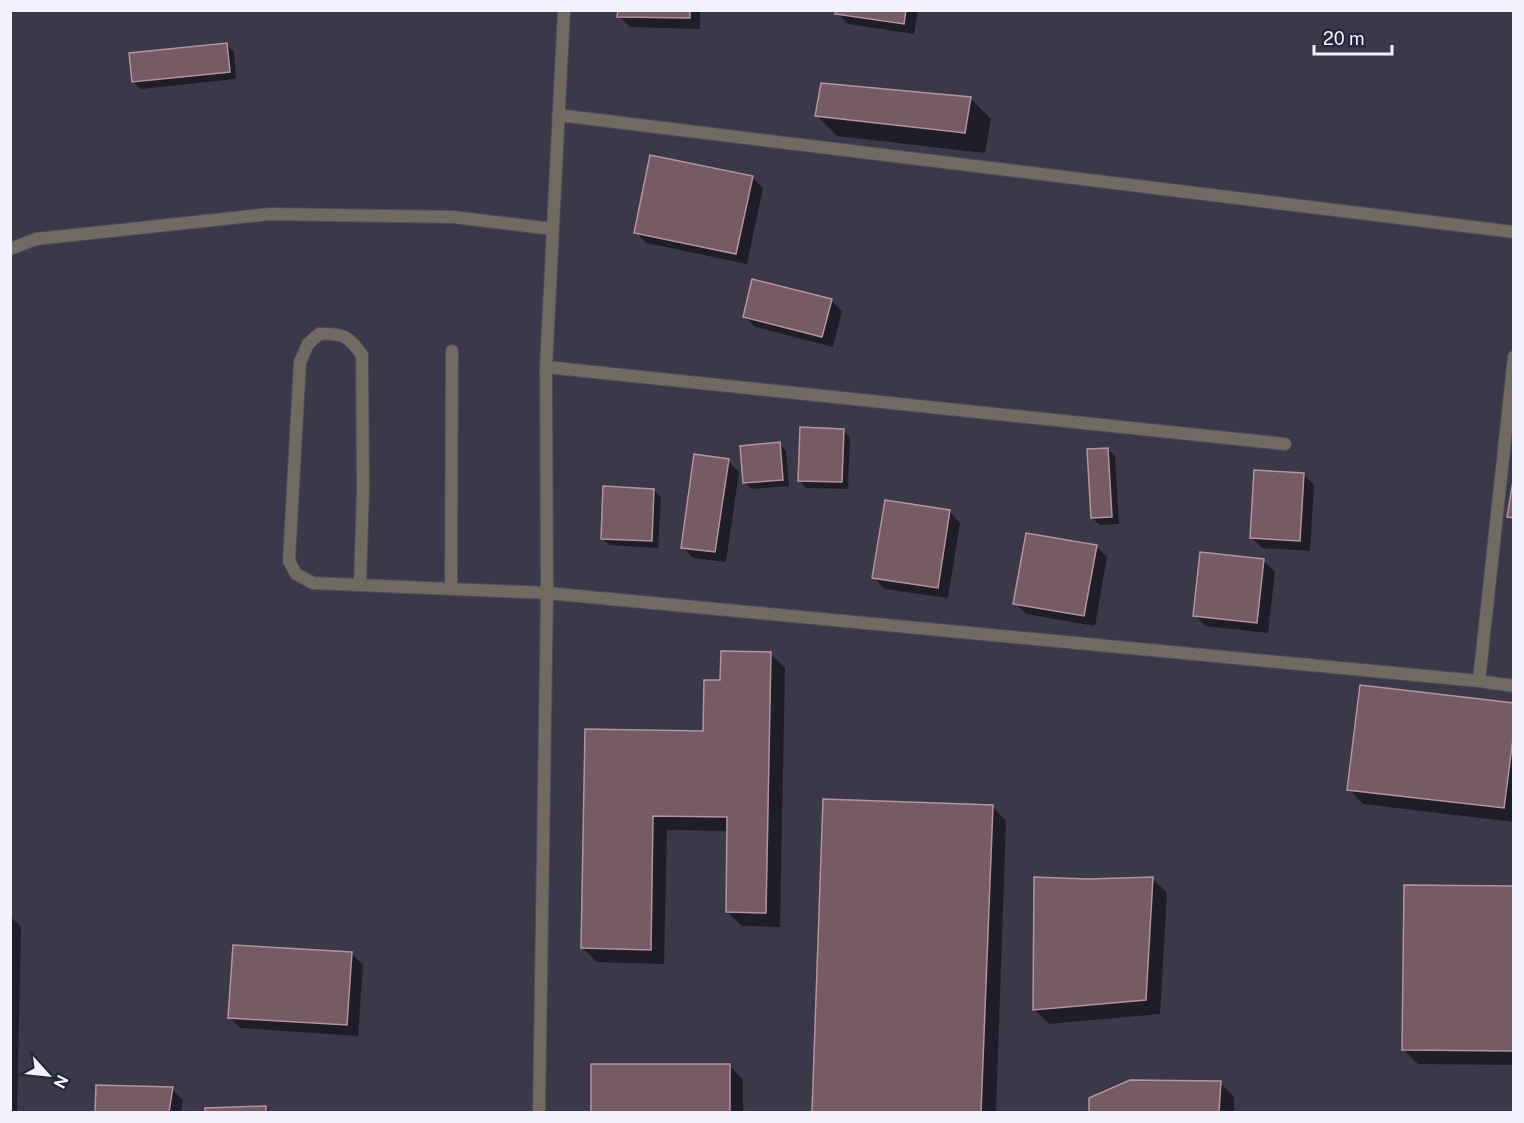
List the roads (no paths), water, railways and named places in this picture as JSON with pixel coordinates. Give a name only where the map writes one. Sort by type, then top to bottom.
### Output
[{"type":"lane","points":[[539,1113],[547,593],[546,367],[564,10]]},
{"type":"lane","points":[[558,115],[1514,232]]},
{"type":"lane","points":[[10,249],[36,239],[270,214],[453,217],[553,229]]},
{"type":"lane","points":[[360,585],[363,489],[362,355],[352,339],[335,334],[319,334],[308,344],[300,362],[289,561],[296,574],[313,583],[547,593],[1514,686]]},
{"type":"lane","points":[[451,589],[452,351]]},
{"type":"lane","points":[[1479,681],[1514,357]]},
{"type":"lane","points":[[546,367],[1285,444]]}]
